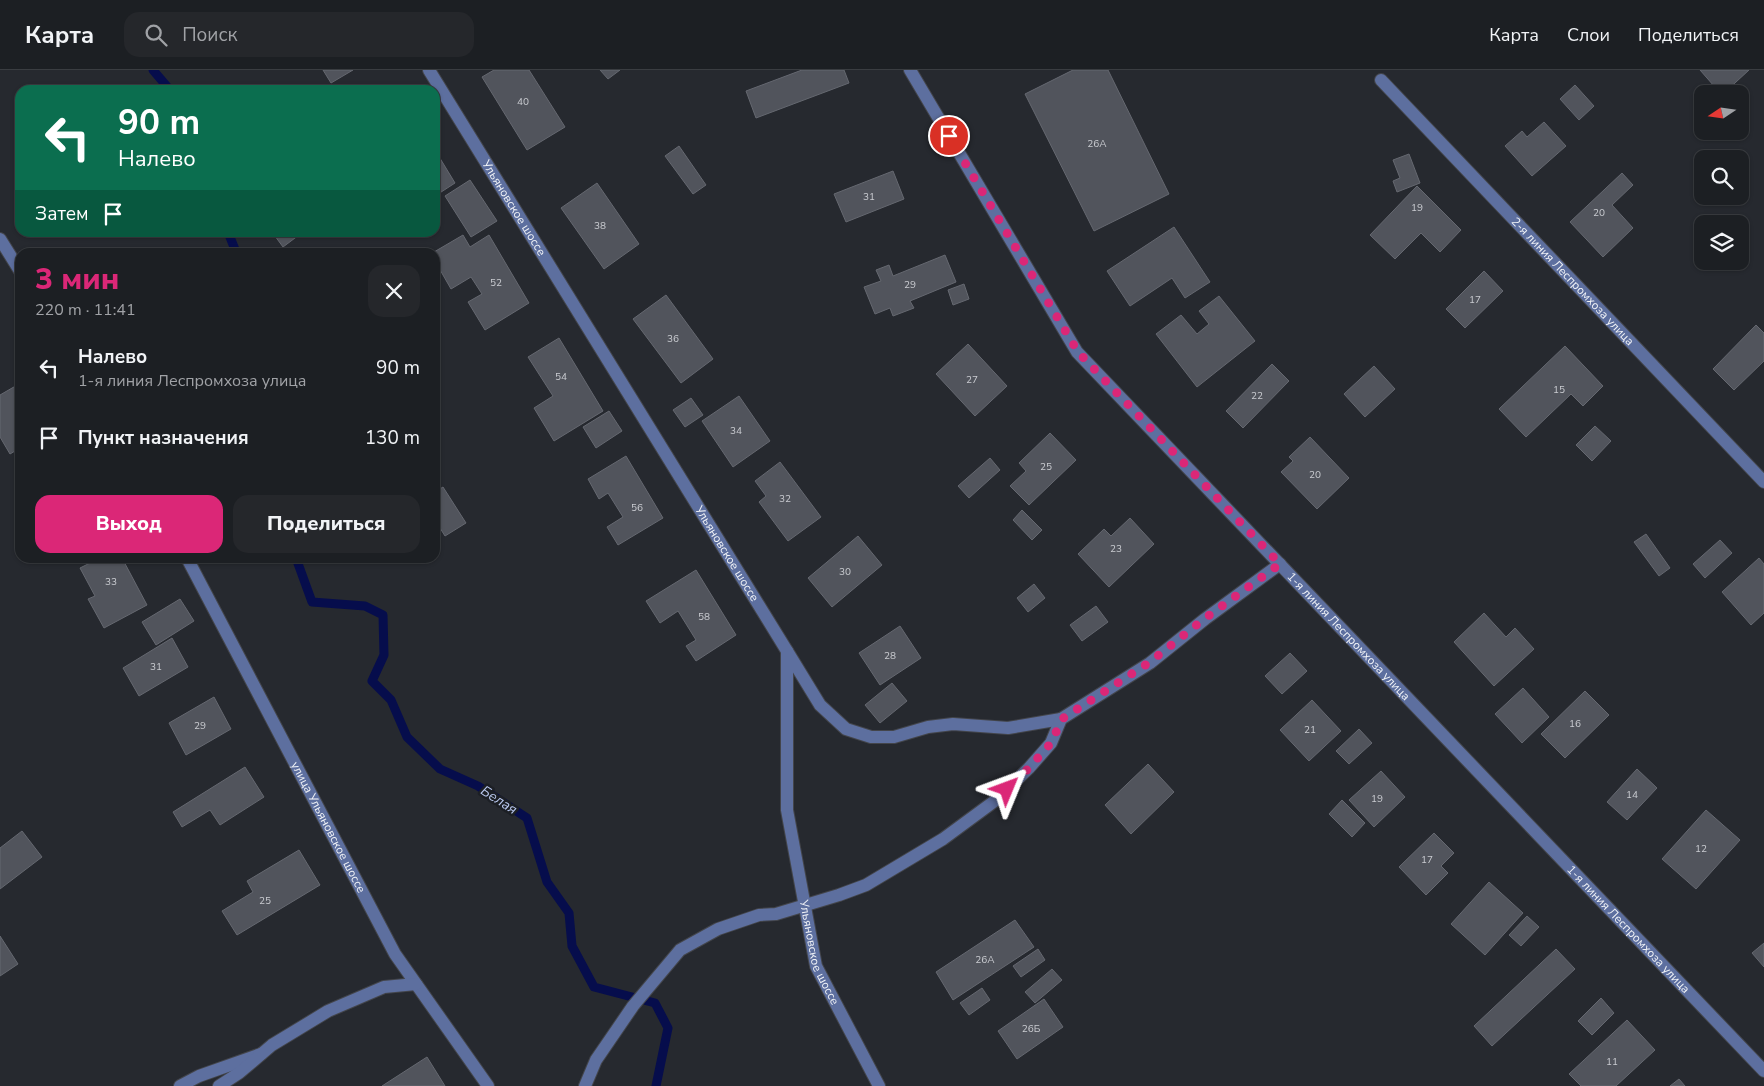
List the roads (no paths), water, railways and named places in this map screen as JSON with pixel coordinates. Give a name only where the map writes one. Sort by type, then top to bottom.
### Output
[{"type":"street","name":"Ульяновское шоссе","points":[[429,70],[438,85]]},
{"type":"street","name":"1-я линия Леспромхоза улица","points":[[910,70],[1078,352],[1764,1070]]},
{"type":"street","name":"2-я линия Леспромхоза улица","points":[[1381,80],[1764,482]]},
{"type":"street","name":"Ульяновское шоссе","points":[[440,88],[787,651],[787,810],[816,966],[879,1086]]},
{"type":"street","points":[[0,239],[15,263]]},
{"type":"street","name":"улица Ульяновское шоссе","points":[[190,563],[395,954],[488,1086]]},
{"type":"street","points":[[787,651],[820,705],[846,729],[871,737],[894,737],[928,727],[953,724],[1008,728],[1062,719],[1150,662],[1204,619],[1280,564]]},
{"type":"street","points":[[585,1086],[596,1060],[628,1014],[661,971],[680,950],[718,929],[759,915],[776,914],[866,885],[942,839],[996,800],[1029,768],[1051,743],[1062,719]]},
{"type":"street","points":[[219,1086],[239,1073],[272,1045],[328,1011],[384,987],[416,984]]},
{"type":"street","points":[[180,1086],[199,1076],[264,1052]]},
{"type":"waterway","name":"Белая","points":[[153,70],[166,85]]},
{"type":"waterway","name":"Белая","points":[[230,237],[234,248]]},
{"type":"waterway","name":"Белая","points":[[298,563],[312,602],[365,606],[383,615],[384,655],[372,681],[391,700],[407,737],[440,769],[478,786],[527,818],[547,882],[569,913],[572,946],[594,987],[655,1003],[668,1028],[656,1086]]}]
